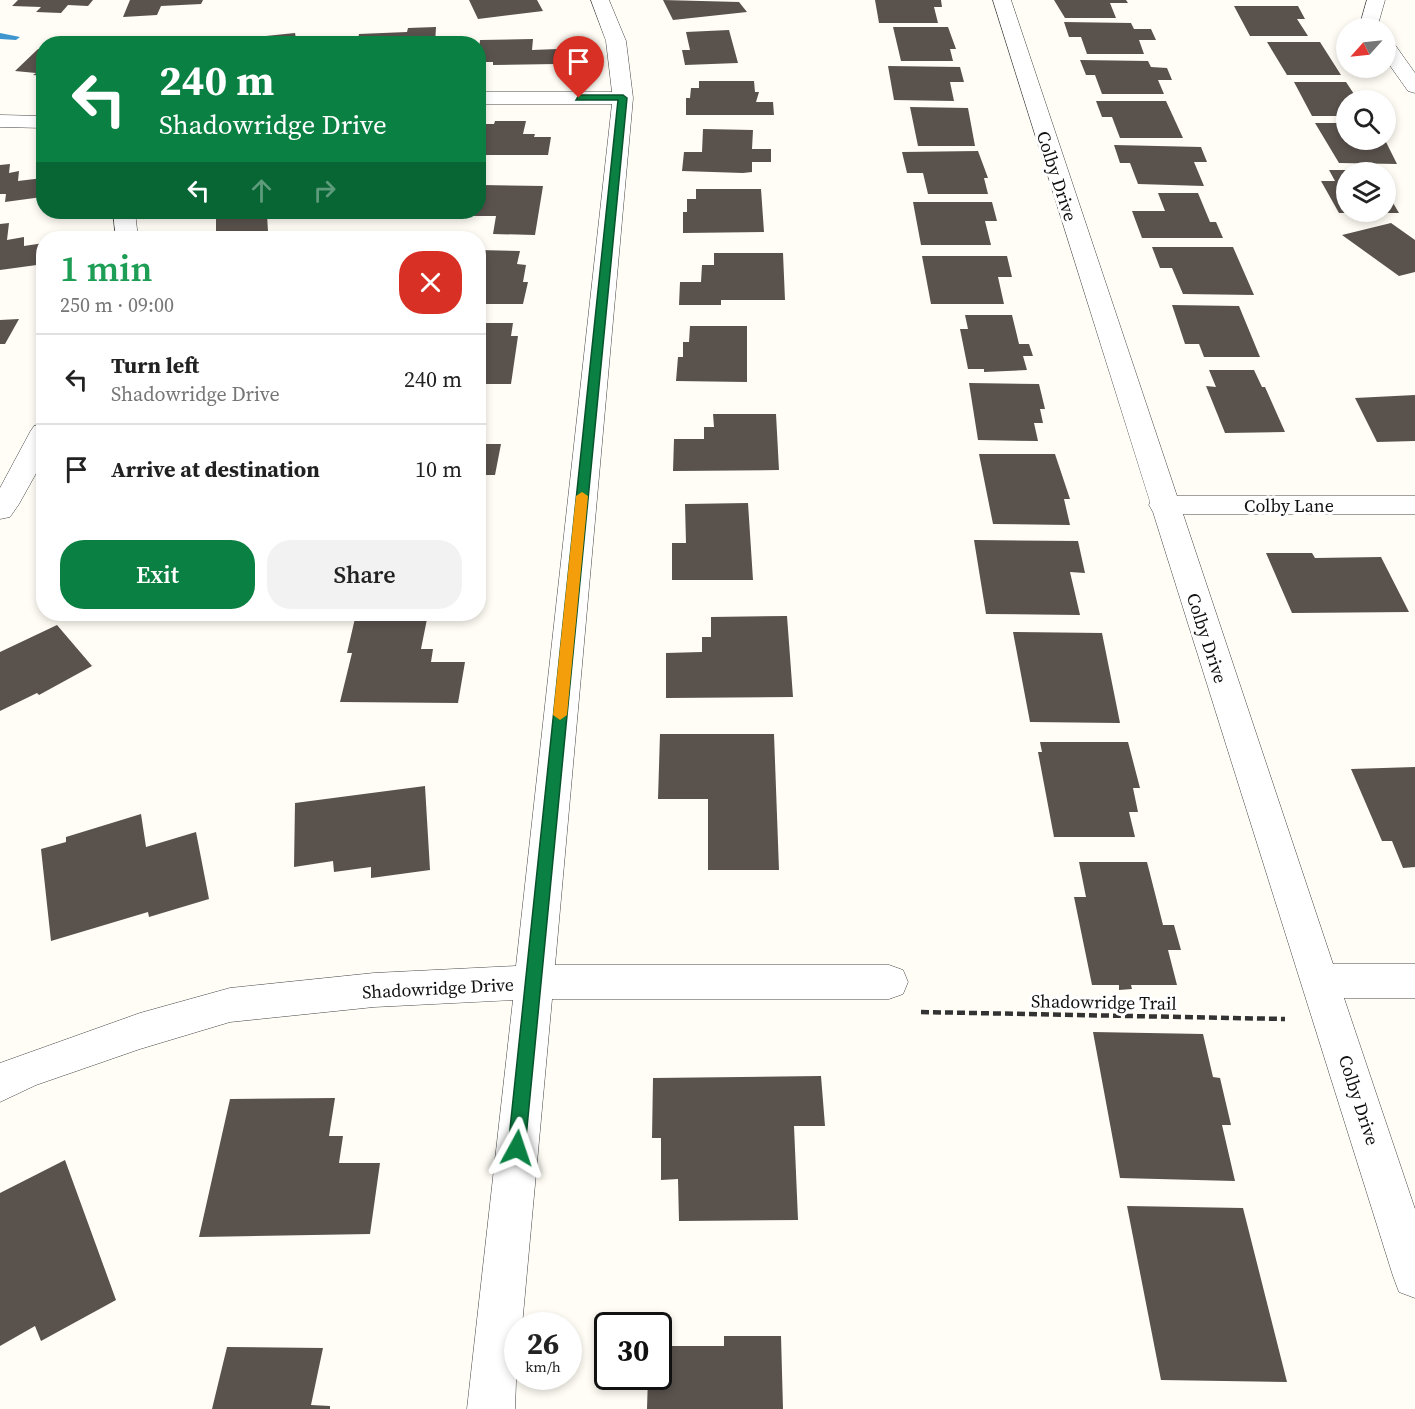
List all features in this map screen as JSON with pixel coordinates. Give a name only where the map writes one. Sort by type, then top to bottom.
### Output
[{"type":"street","points":[[491,1409],[623,98],[616,41],[600,0]]},
{"type":"street","name":"Colby Drive","points":[[1002,0],[1163,505],[1321,981],[1415,1276]]},
{"type":"street","points":[[1371,18],[1376,0]]},
{"type":"street","points":[[1396,60],[1415,87]]},
{"type":"street","points":[[486,99],[623,98]]},
{"type":"street","points":[[0,121],[36,122]]},
{"type":"street","points":[[0,510],[9,498],[36,447]]},
{"type":"street","name":"Colby Lane","points":[[1163,505],[1415,505]]},
{"type":"street","points":[[1321,981],[1415,981]]},
{"type":"street","name":"Shadowridge Drive","points":[[0,1083],[24,1071],[140,1031],[230,1005],[374,990],[533,982],[889,982]]},
{"type":"path","name":"Shadowridge Trail","points":[[889,982],[914,1012],[1333,1019]]},
{"type":"building","points":[[18,0],[93,0],[88,6],[68,5],[61,13],[36,12],[41,7],[12,6]]},
{"type":"building","points":[[130,0],[203,0],[201,4],[161,6],[157,15],[123,17]]},
{"type":"building","points":[[469,0],[537,0],[543,11],[478,19]]},
{"type":"building","points":[[663,0],[739,2],[747,12],[673,20]]},
{"type":"building","points":[[875,0],[941,0],[942,7],[934,7],[938,23],[879,23]]},
{"type":"building","points":[[1054,0],[1126,0],[1128,3],[1110,3],[1116,18],[1065,18]]},
{"type":"building","points":[[1234,6],[1298,6],[1305,19],[1297,19],[1308,36],[1250,36]]},
{"type":"building","points":[[1064,22],[1131,23],[1134,29],[1151,29],[1156,40],[1139,40],[1144,54],[1087,54],[1081,37],[1069,37]]},
{"type":"building","points":[[436,27],[435,36],[359,36],[359,34],[407,32],[408,28]]},
{"type":"building","points":[[893,27],[948,27],[956,49],[950,49],[953,61],[901,61]]},
{"type":"building","points":[[729,30],[738,63],[685,65],[682,50],[690,50],[686,32]]},
{"type":"building","points":[[295,33],[296,36],[266,36]]},
{"type":"building","points":[[533,39],[532,50],[558,49],[556,64],[493,65],[493,62],[486,62],[486,40]]},
{"type":"building","points":[[1267,42],[1320,42],[1336,67],[1336,75],[1287,75]]},
{"type":"building","points":[[36,51],[36,73],[15,71]]},
{"type":"building","points":[[1080,60],[1148,61],[1151,67],[1167,68],[1172,80],[1158,80],[1164,94],[1102,94],[1095,75],[1086,75]]},
{"type":"building","points":[[888,66],[960,67],[964,82],[950,82],[954,101],[894,100]]},
{"type":"building","points":[[699,81],[754,81],[755,92],[759,92],[756,102],[773,102],[774,115],[686,115],[686,98],[690,98],[691,88],[699,88]]},
{"type":"building","points":[[1294,82],[1346,82],[1351,90],[1336,90],[1336,116],[1312,116]]},
{"type":"building","points":[[1096,101],[1166,101],[1183,138],[1120,138],[1112,117],[1102,117]]},
{"type":"building","points":[[910,107],[968,108],[975,146],[918,146]]},
{"type":"building","points":[[495,121],[526,121],[523,134],[535,134],[534,137],[551,137],[548,155],[486,155],[486,124],[494,124]]},
{"type":"building","points":[[1315,123],[1336,123],[1336,150],[1390,150],[1396,162],[1338,162]]},
{"type":"building","points":[[703,129],[753,130],[752,149],[771,149],[771,162],[752,162],[752,172],[743,173],[682,171],[684,152],[702,152]]},
{"type":"building","points":[[1114,145],[1201,147],[1207,162],[1194,162],[1204,186],[1138,184],[1130,163],[1120,163]]},
{"type":"building","points":[[978,151],[988,178],[984,178],[988,194],[928,194],[923,173],[907,173],[902,152]]},
{"type":"building","points":[[10,164],[9,173],[19,171],[18,181],[36,179],[36,198],[5,202],[6,194],[0,194],[0,165]]},
{"type":"building","points":[[1329,170],[1336,170],[1336,208],[1321,181],[1335,181]]},
{"type":"building","points":[[486,185],[543,186],[535,235],[493,234],[496,216],[486,216]]},
{"type":"building","points":[[696,189],[761,189],[764,232],[683,233],[683,212],[687,212],[687,199],[696,199]]},
{"type":"building","points":[[1158,193],[1198,193],[1210,222],[1216,222],[1223,238],[1142,238],[1132,211],[1165,211]]},
{"type":"building","points":[[913,202],[992,202],[997,221],[985,221],[991,245],[921,245]]},
{"type":"building","points":[[216,219],[267,219],[268,231],[216,231]]},
{"type":"building","points":[[9,223],[7,240],[24,237],[24,246],[36,244],[36,265],[0,270],[0,224]]},
{"type":"building","points":[[1391,223],[1415,240],[1415,272],[1399,276],[1342,235]]},
{"type":"building","points":[[1152,247],[1233,247],[1254,295],[1183,294],[1172,268],[1160,268]]},
{"type":"building","points":[[486,250],[520,251],[517,264],[526,265],[523,282],[528,282],[523,304],[486,304]]},
{"type":"building","points":[[714,253],[783,253],[785,300],[721,300],[721,305],[679,305],[680,282],[701,282],[702,265],[714,265]]},
{"type":"building","points":[[922,256],[1007,256],[1012,277],[998,277],[1004,304],[931,304]]},
{"type":"building","points":[[1172,305],[1239,306],[1260,357],[1204,357],[1199,344],[1185,344]]},
{"type":"building","points":[[965,315],[1012,315],[1019,344],[1029,344],[1033,356],[1023,356],[1027,370],[984,372],[984,369],[968,369],[960,329],[968,329]]},
{"type":"building","points":[[19,319],[5,344],[0,344],[0,320]]},
{"type":"building","points":[[486,323],[513,323],[511,336],[518,336],[511,384],[486,384]]},
{"type":"building","points":[[690,326],[747,326],[747,382],[676,381],[678,357],[683,357],[683,342],[689,342]]},
{"type":"building","points":[[1209,370],[1254,370],[1262,387],[1265,387],[1285,432],[1225,433],[1206,386],[1216,387]]},
{"type":"building","points":[[969,383],[1039,384],[1045,409],[1040,409],[1043,423],[1034,423],[1038,441],[978,440]]},
{"type":"building","points":[[1415,395],[1415,441],[1377,442],[1355,398]]},
{"type":"building","points":[[713,414],[776,414],[779,470],[673,471],[674,439],[704,439],[704,427],[714,427]]},
{"type":"building","points":[[486,444],[501,444],[495,475],[486,475]]},
{"type":"building","points":[[979,454],[1055,454],[1070,499],[1064,499],[1070,525],[993,524]]},
{"type":"building","points":[[748,503],[753,580],[672,580],[672,543],[686,543],[685,504]]},
{"type":"building","points":[[974,540],[1078,541],[1085,573],[1070,572],[1080,615],[986,614]]},
{"type":"building","points":[[1266,553],[1312,553],[1315,558],[1381,557],[1409,612],[1292,613]]},
{"type":"building","points":[[787,616],[793,697],[666,698],[666,653],[702,652],[702,637],[711,637],[711,617]]},
{"type":"building","points":[[354,621],[427,621],[421,649],[433,649],[431,662],[465,662],[458,703],[340,702],[352,653],[347,653]]},
{"type":"building","points":[[57,625],[92,666],[39,695],[37,693],[0,711],[0,652]]},
{"type":"building","points":[[1013,632],[1102,633],[1120,723],[1030,722]]},
{"type":"building","points":[[660,734],[774,734],[779,870],[708,870],[708,799],[658,799]]},
{"type":"building","points":[[1040,742],[1128,742],[1140,788],[1133,788],[1138,812],[1129,812],[1135,837],[1054,837],[1038,752],[1042,752]]},
{"type":"building","points":[[1415,767],[1415,867],[1403,868],[1392,841],[1382,841],[1351,769]]},
{"type":"building","points":[[425,786],[430,870],[371,878],[371,867],[334,872],[333,861],[294,867],[295,803]]},
{"type":"building","points":[[141,814],[146,847],[196,832],[209,899],[149,917],[148,912],[51,941],[41,849],[66,842],[66,837]]},
{"type":"building","points":[[1079,862],[1147,862],[1163,925],[1174,925],[1181,950],[1168,950],[1177,985],[1131,985],[1132,989],[1119,990],[1119,985],[1092,985],[1074,897],[1086,897]]},
{"type":"building","points":[[1093,1032],[1203,1034],[1213,1077],[1220,1078],[1231,1125],[1222,1125],[1235,1181],[1120,1178]]},
{"type":"building","points":[[821,1076],[825,1126],[794,1126],[798,1220],[679,1221],[678,1179],[661,1180],[661,1138],[652,1138],[653,1078]]},
{"type":"building","points":[[335,1098],[329,1136],[343,1136],[339,1163],[380,1163],[370,1234],[199,1237],[230,1099]]},
{"type":"building","points":[[65,1160],[116,1300],[41,1341],[35,1326],[0,1346],[0,1193]]},
{"type":"building","points":[[1127,1206],[1243,1208],[1287,1382],[1161,1380]]},
{"type":"building","points":[[724,1336],[781,1336],[783,1409],[647,1409],[648,1390],[672,1390],[672,1346],[724,1346]]},
{"type":"building","points":[[227,1347],[323,1348],[311,1405],[330,1406],[330,1409],[212,1409]]},
{"type":"waterway","points":[[0,36],[16,37]]},
{"type":"slow traffic","points":[[560,715],[582,496]]},
{"type":"route","points":[[517,1148],[623,98],[579,98]]}]
